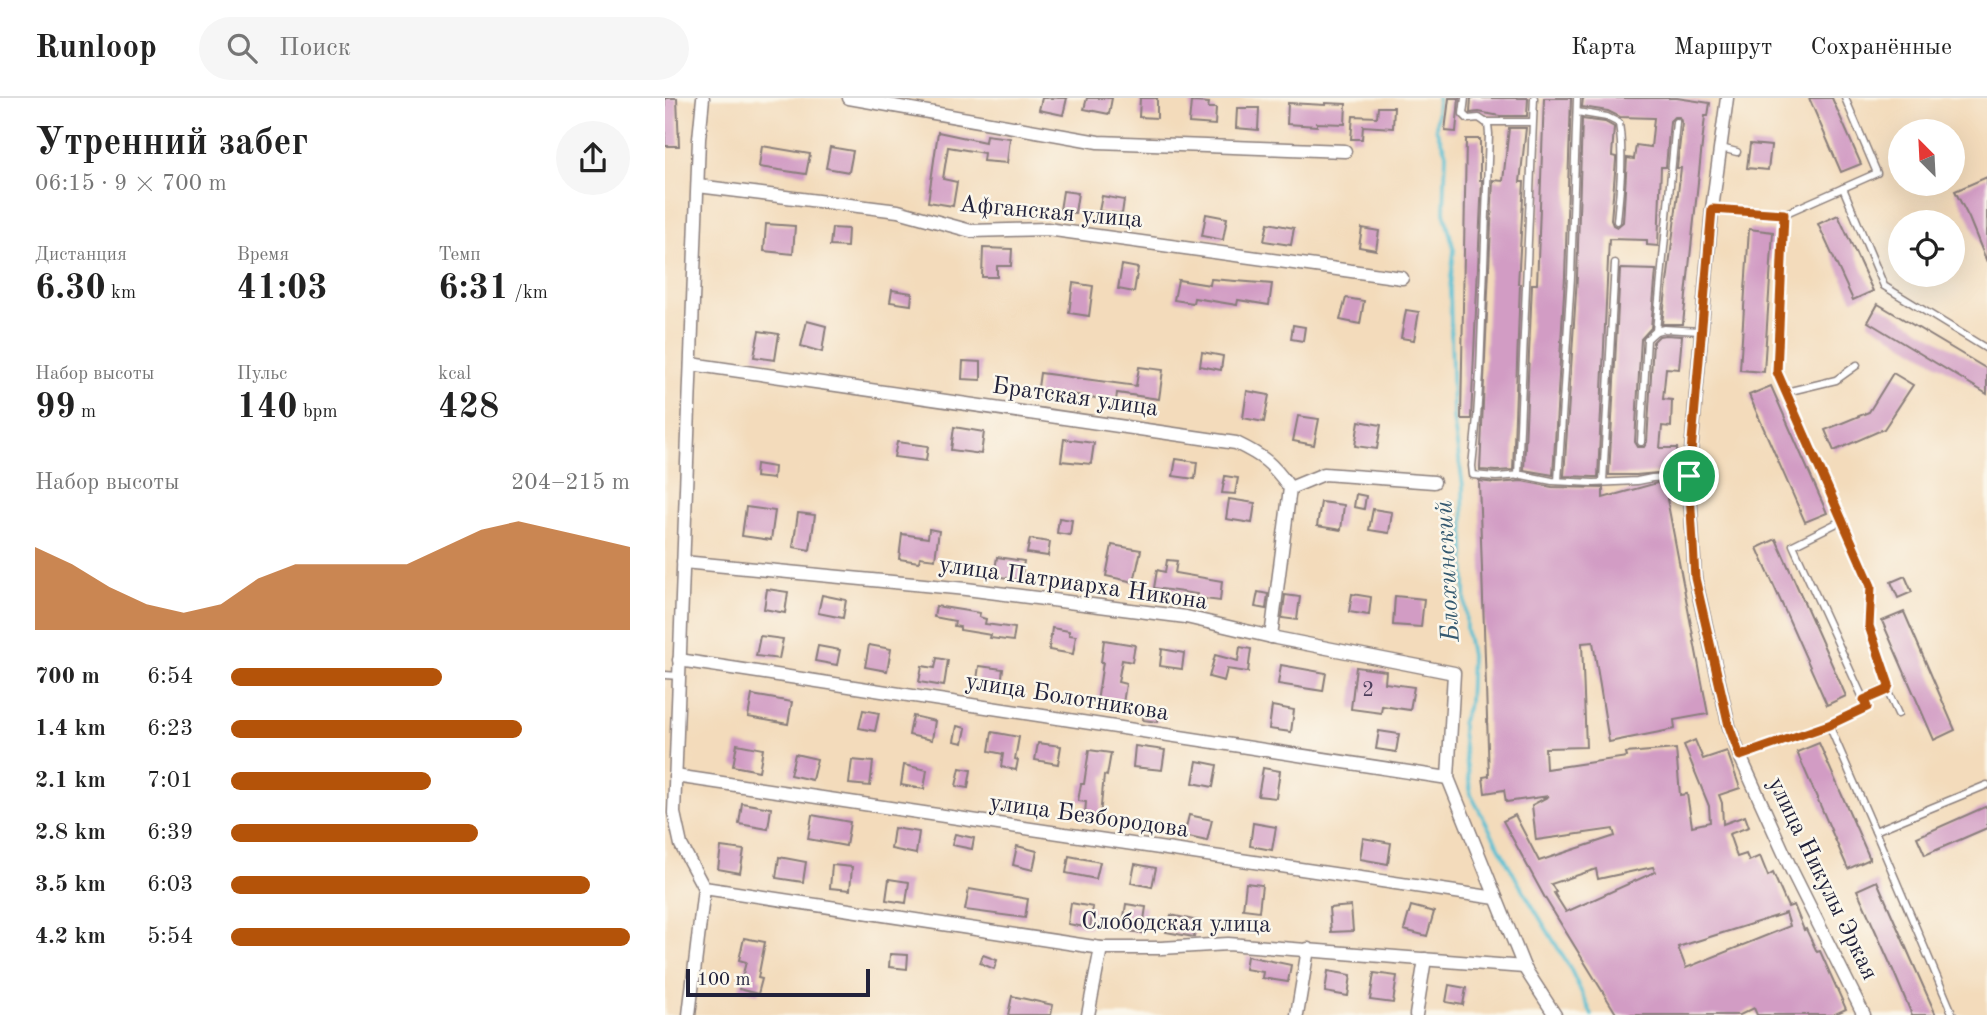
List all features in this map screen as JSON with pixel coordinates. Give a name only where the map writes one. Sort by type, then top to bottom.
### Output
[{"type":"street","points":[[689,1015],[704,888],[681,845],[674,813],[703,98]]},
{"type":"street","points":[[849,98],[1098,142],[1345,151]]},
{"type":"street","name":"улица Никулы Эркая","points":[[1727,98],[1712,209],[1689,476],[1695,578],[1729,726],[1740,756],[1791,871],[1864,1015]]},
{"type":"street","name":"Афганская улица","points":[[698,186],[898,211],[971,232],[1047,229],[1402,278]]},
{"type":"street","name":"Братская улица","points":[[691,364],[1237,443],[1259,454],[1276,468],[1290,488]]},
{"type":"street","points":[[1271,637],[1290,488],[1324,474],[1434,482]]},
{"type":"street","name":"улица Патриарха Никона","points":[[683,562],[966,589],[1186,617],[1271,637],[1454,673],[1448,778]]},
{"type":"street","name":"улица Болотникова","points":[[679,660],[1448,778]]},
{"type":"street","name":"улица Безбородова","points":[[675,776],[1496,898]]},
{"type":"street","points":[[1448,778],[1524,967],[1555,1015]]},
{"type":"street","name":"Слободская улица","points":[[704,888],[1101,948],[1228,944],[1524,967]]},
{"type":"street","points":[[1089,1015],[1101,948]]},
{"type":"street","points":[[1297,1015],[1308,949]]},
{"type":"street","points":[[1416,1015],[1425,959]]},
{"type":"lane","points":[[1465,98],[1463,114],[1468,119],[1479,118],[1488,124],[1489,134],[1473,475],[1603,482],[1689,476]]},
{"type":"lane","points":[[1518,476],[1534,98]]},
{"type":"lane","points":[[1558,481],[1572,263],[1577,98]]},
{"type":"lane","points":[[1712,209],[1784,214],[1877,173],[1845,98]]},
{"type":"lane","points":[[1577,112],[1607,117],[1619,123],[1621,181],[1617,221]]},
{"type":"lane","points":[[1656,331],[1676,121]]},
{"type":"lane","points":[[1485,122],[1532,122]]},
{"type":"lane","points":[[1721,148],[1737,152]]},
{"type":"lane","points":[[1843,188],[1884,286],[1987,349]]},
{"type":"lane","points":[[1784,214],[1777,372],[1871,586],[1869,626],[1889,685],[1887,690],[1898,714]]},
{"type":"lane","points":[[1603,482],[1615,263]]},
{"type":"lane","points":[[1641,442],[1647,339],[1656,331],[1664,329],[1700,331]]},
{"type":"lane","points":[[1786,392],[1836,380],[1857,365]]},
{"type":"lane","points":[[1740,756],[1829,725],[1867,707],[1793,545],[1843,520]]},
{"type":"lane","points":[[665,675],[679,676]]},
{"type":"lane","points":[[1864,700],[1887,690]]},
{"type":"lane","points":[[1829,725],[1953,1015]]},
{"type":"lane","points":[[1875,831],[1987,785]]},
{"type":"building","points":[[665,98],[677,98],[679,146],[665,146]]},
{"type":"building","points":[[1042,98],[1067,98],[1063,115],[1039,110]]},
{"type":"building","points":[[1087,98],[1112,98],[1109,114],[1084,109]]},
{"type":"building","points":[[1140,98],[1157,98],[1157,118],[1139,117]]},
{"type":"building","points":[[1449,98],[1459,98],[1456,132],[1445,131]]},
{"type":"building","points":[[1471,98],[1528,98],[1527,116],[1470,113]]},
{"type":"building","points":[[1544,98],[1571,98],[1565,277],[1553,475],[1524,470],[1532,284],[1537,284]]},
{"type":"building","points":[[1583,98],[1677,98],[1710,103],[1708,116],[1705,116],[1683,324],[1662,324],[1681,168],[1677,168],[1682,123],[1679,117],[1670,121],[1666,167],[1661,167],[1658,246],[1647,245],[1647,240],[1609,239],[1598,477],[1564,476],[1577,277],[1582,119],[1605,122],[1614,127],[1612,156],[1616,157],[1616,160],[1611,220],[1617,227],[1623,222],[1627,158],[1634,159],[1636,145],[1651,147],[1654,118],[1620,117],[1608,111],[1582,107]]},
{"type":"building","points":[[1809,98],[1832,98],[1861,164],[1841,172]]},
{"type":"building","points":[[1191,102],[1209,103],[1208,108],[1216,108],[1215,125],[1189,123]]},
{"type":"building","points":[[1288,103],[1346,104],[1345,124],[1287,124]]},
{"type":"building","points":[[1378,107],[1394,107],[1393,128],[1363,126],[1362,139],[1351,139],[1353,116],[1377,117]]},
{"type":"building","points":[[1237,108],[1259,108],[1258,130],[1236,128]]},
{"type":"building","points":[[1509,128],[1526,128],[1520,182],[1524,182],[1518,284],[1513,470],[1496,471],[1480,470],[1493,180],[1503,181]]},
{"type":"building","points":[[938,132],[985,142],[986,135],[1010,138],[1007,163],[983,161],[984,153],[948,147],[943,179],[957,182],[953,206],[928,202]]},
{"type":"building","points":[[1466,139],[1480,139],[1482,180],[1471,419],[1461,419]]},
{"type":"building","points":[[1750,144],[1771,146],[1768,170],[1747,168]]},
{"type":"building","points":[[762,146],[810,154],[806,174],[759,167]]},
{"type":"building","points":[[830,147],[853,151],[849,172],[826,168]]},
{"type":"building","points":[[1987,177],[1987,262],[1958,196],[1965,196],[1965,187]]},
{"type":"building","points":[[1063,191],[1078,193],[1075,213],[1060,210]]},
{"type":"building","points":[[1102,196],[1124,200],[1122,214],[1099,211]]},
{"type":"building","points":[[1206,214],[1227,218],[1223,240],[1202,236]]},
{"type":"building","points":[[1838,215],[1873,291],[1853,300],[1818,224]]},
{"type":"building","points":[[1268,223],[1294,228],[1291,245],[1264,241]]},
{"type":"building","points":[[766,224],[795,226],[793,254],[764,251]]},
{"type":"building","points":[[832,228],[848,229],[847,247],[830,246]]},
{"type":"building","points":[[1362,228],[1379,231],[1376,250],[1359,247]]},
{"type":"building","points":[[1749,229],[1773,232],[1764,372],[1740,370]]},
{"type":"building","points":[[983,248],[1012,249],[1011,266],[997,266],[997,277],[982,277]]},
{"type":"building","points":[[1122,265],[1138,268],[1134,292],[1118,289]]},
{"type":"building","points":[[1620,269],[1656,270],[1651,328],[1641,339],[1635,442],[1638,447],[1644,447],[1647,442],[1653,342],[1659,336],[1682,336],[1679,369],[1666,368],[1663,399],[1672,400],[1671,427],[1662,426],[1660,448],[1677,448],[1678,471],[1609,475]]},
{"type":"building","points":[[1211,279],[1272,284],[1269,305],[1238,300],[1237,305],[1194,298],[1193,303],[1174,300],[1178,280],[1210,285]]},
{"type":"building","points":[[1073,283],[1093,286],[1089,316],[1069,313]]},
{"type":"building","points":[[892,290],[912,293],[911,305],[890,302]]},
{"type":"building","points":[[1346,298],[1364,301],[1360,324],[1340,320]]},
{"type":"building","points":[[1878,304],[1987,369],[1987,394],[1868,322]]},
{"type":"building","points":[[1406,310],[1419,312],[1414,340],[1401,338]]},
{"type":"building","points":[[807,321],[826,326],[822,352],[801,346]]},
{"type":"building","points":[[1293,325],[1305,327],[1303,341],[1291,339]]},
{"type":"building","points":[[759,331],[779,334],[775,360],[754,357]]},
{"type":"building","points":[[1202,352],[1223,356],[1221,370],[1200,366]]},
{"type":"building","points":[[963,361],[981,362],[981,380],[962,379]]},
{"type":"building","points":[[1139,367],[1163,370],[1159,399],[1117,393],[1116,401],[1070,394],[1069,399],[1037,395],[1040,373],[1136,386]]},
{"type":"building","points":[[1893,373],[1913,385],[1884,429],[1834,451],[1825,430],[1869,412]]},
{"type":"building","points":[[1771,386],[1827,513],[1805,522],[1749,395]]},
{"type":"building","points":[[1247,391],[1269,395],[1264,422],[1243,418]]},
{"type":"building","points":[[1298,416],[1319,419],[1314,445],[1293,441]]},
{"type":"building","points":[[1359,421],[1381,425],[1377,449],[1355,446]]},
{"type":"building","points":[[954,427],[984,432],[981,454],[951,450]]},
{"type":"building","points":[[1064,439],[1094,443],[1091,464],[1061,461]]},
{"type":"building","points":[[897,442],[928,446],[926,461],[894,457]]},
{"type":"building","points":[[1176,459],[1197,462],[1195,479],[1173,476]]},
{"type":"building","points":[[756,464],[774,467],[773,479],[755,477]]},
{"type":"building","points":[[1225,476],[1238,478],[1235,494],[1222,493]]},
{"type":"building","points":[[1479,481],[1522,481],[1552,487],[1603,488],[1603,498],[1657,483],[1676,482],[1676,499],[1667,499],[1708,714],[1674,720],[1675,729],[1609,742],[1593,642],[1582,643],[1586,747],[1545,748],[1546,769],[1627,757],[1626,753],[1676,749],[1680,795],[1687,794],[1692,826],[1710,822],[1709,806],[1684,745],[1695,740],[1703,759],[1727,751],[1740,788],[1719,795],[1723,824],[1745,816],[1749,827],[1729,834],[1737,857],[1746,854],[1749,861],[1760,856],[1768,876],[1773,873],[1788,907],[1794,905],[1804,930],[1806,929],[1817,952],[1820,951],[1846,1009],[1833,1015],[1757,1015],[1754,1008],[1740,1015],[1617,1015],[1545,898],[1503,821],[1515,815],[1539,861],[1615,836],[1613,829],[1536,840],[1532,805],[1549,796],[1506,802],[1504,790],[1485,793],[1483,777],[1489,776]],"holes":[[[1653,867],[1655,872],[1566,912],[1551,884],[1596,869],[1598,879]],[[1786,913],[1790,926],[1686,968],[1678,947]]]},
{"type":"building","points":[[1356,494],[1366,496],[1364,509],[1354,507]]},
{"type":"building","points":[[1229,499],[1255,503],[1252,523],[1226,519]]},
{"type":"building","points":[[1321,502],[1344,505],[1341,530],[1317,526]]},
{"type":"building","points":[[746,507],[775,511],[771,540],[742,536]]},
{"type":"building","points":[[1373,509],[1392,512],[1389,533],[1369,530]]},
{"type":"building","points":[[798,513],[815,515],[810,550],[793,547]]},
{"type":"building","points":[[1059,518],[1072,520],[1070,535],[1057,533]]},
{"type":"building","points":[[929,529],[939,531],[935,559],[920,557],[919,562],[899,559],[902,534],[928,538]]},
{"type":"building","points":[[1030,539],[1050,542],[1048,556],[1027,553]]},
{"type":"building","points":[[1776,539],[1846,696],[1827,705],[1757,548]]},
{"type":"building","points":[[1112,545],[1141,550],[1134,582],[1106,576]]},
{"type":"building","points":[[997,557],[1024,561],[1021,580],[994,576]]},
{"type":"building","points":[[1167,560],[1177,561],[1175,573],[1222,581],[1220,601],[1196,598],[1197,594],[1154,588],[1157,570],[1165,572]]},
{"type":"building","points":[[1905,576],[1912,592],[1898,598],[1891,582]]},
{"type":"building","points":[[767,589],[788,592],[785,613],[764,609]]},
{"type":"building","points":[[1258,592],[1268,594],[1266,609],[1255,607]]},
{"type":"building","points":[[1352,594],[1371,597],[1369,615],[1349,612]]},
{"type":"building","points":[[822,595],[846,600],[843,618],[818,613]]},
{"type":"building","points":[[1285,595],[1300,597],[1297,620],[1282,618]]},
{"type":"building","points":[[1395,596],[1424,599],[1421,627],[1393,625]]},
{"type":"building","points":[[936,606],[980,613],[979,617],[986,619],[985,624],[1015,628],[1013,641],[960,630],[960,627],[954,626],[955,621],[934,617]]},
{"type":"building","points":[[1904,612],[1955,730],[1934,740],[1882,621]]},
{"type":"building","points":[[1052,628],[1069,631],[1069,635],[1076,636],[1073,654],[1049,650]]},
{"type":"building","points":[[760,636],[783,639],[779,659],[756,656]]},
{"type":"building","points":[[1104,640],[1135,645],[1132,662],[1122,660],[1118,682],[1126,684],[1122,710],[1106,708],[1107,704],[1097,702]]},
{"type":"building","points":[[869,645],[891,649],[887,671],[865,667]]},
{"type":"building","points":[[818,646],[840,650],[837,665],[815,661]]},
{"type":"building","points":[[1240,647],[1251,649],[1248,672],[1227,669],[1224,681],[1209,677],[1215,655],[1238,661]]},
{"type":"building","points":[[1162,649],[1184,653],[1182,669],[1160,666]]},
{"type":"building","points":[[937,658],[948,660],[944,686],[919,682],[922,666],[935,668]]},
{"type":"building","points":[[1281,665],[1326,673],[1323,691],[1278,684]]},
{"type":"building","points":[[979,666],[1003,669],[1000,690],[976,686]]},
{"type":"building","points":[[1356,667],[1386,671],[1385,683],[1414,687],[1410,710],[1382,706],[1381,713],[1351,709]]},
{"type":"building","points":[[752,695],[792,702],[788,724],[748,717]]},
{"type":"building","points":[[1272,706],[1294,710],[1291,732],[1269,729]]},
{"type":"building","points":[[863,710],[879,713],[875,731],[859,728]]},
{"type":"building","points":[[1144,711],[1159,713],[1158,722],[1143,720]]},
{"type":"building","points":[[913,716],[935,721],[932,740],[909,735]]},
{"type":"building","points":[[957,726],[966,728],[963,743],[954,741]]},
{"type":"building","points":[[1379,731],[1399,734],[1396,752],[1376,749]]},
{"type":"building","points":[[992,732],[1019,737],[1016,770],[1001,767],[1003,754],[989,751]]},
{"type":"building","points":[[1038,743],[1061,746],[1058,764],[1035,760]]},
{"type":"building","points":[[1819,743],[1870,859],[1848,869],[1797,752]]},
{"type":"building","points":[[737,744],[763,749],[759,771],[733,766]]},
{"type":"building","points":[[1135,746],[1165,750],[1162,770],[1133,767]]},
{"type":"building","points":[[1089,750],[1111,753],[1107,776],[1104,775],[1100,816],[1085,814],[1086,802],[1078,801],[1081,784],[1084,784]]},
{"type":"building","points":[[795,754],[817,759],[812,780],[790,775]]},
{"type":"building","points":[[852,760],[873,762],[870,786],[849,784]]},
{"type":"building","points":[[1197,761],[1217,765],[1213,787],[1193,783]]},
{"type":"building","points":[[904,765],[927,770],[924,789],[901,785]]},
{"type":"building","points":[[960,768],[971,770],[968,788],[956,786]]},
{"type":"building","points":[[1263,768],[1280,771],[1276,798],[1258,796]]},
{"type":"building","points":[[742,803],[771,808],[768,829],[739,824]]},
{"type":"building","points":[[1987,806],[1987,828],[1925,855],[1917,837]]},
{"type":"building","points":[[812,815],[850,822],[846,846],[808,839]]},
{"type":"building","points":[[1189,815],[1212,820],[1207,841],[1184,836]]},
{"type":"building","points":[[1253,823],[1276,827],[1272,850],[1250,846]]},
{"type":"building","points":[[894,828],[919,832],[916,854],[891,849]]},
{"type":"building","points":[[955,834],[974,838],[972,849],[952,845]]},
{"type":"building","points":[[1363,838],[1391,843],[1388,864],[1360,859]]},
{"type":"building","points":[[1017,846],[1037,851],[1033,870],[1013,865]]},
{"type":"building","points":[[721,847],[744,850],[740,873],[718,869]]},
{"type":"building","points":[[1069,856],[1100,862],[1096,879],[1066,873]]},
{"type":"building","points":[[779,857],[806,862],[803,882],[776,878]]},
{"type":"building","points":[[1135,864],[1156,868],[1152,887],[1131,883]]},
{"type":"building","points":[[832,865],[852,867],[850,890],[830,888]]},
{"type":"building","points":[[889,879],[909,882],[906,903],[886,900]]},
{"type":"building","points":[[1877,881],[1936,1015],[1912,1015],[1857,890]]},
{"type":"building","points":[[1246,883],[1262,885],[1259,911],[1243,909]]},
{"type":"building","points":[[969,889],[1028,899],[1025,918],[965,910]]},
{"type":"building","points":[[1071,903],[1093,907],[1090,928],[1068,924]]},
{"type":"building","points":[[1126,904],[1146,907],[1142,933],[1122,930]]},
{"type":"building","points":[[1351,906],[1353,931],[1331,932],[1329,908]]},
{"type":"building","points":[[1411,906],[1434,912],[1427,936],[1404,930]]},
{"type":"building","points":[[1171,915],[1198,921],[1194,937],[1166,932]]},
{"type":"building","points":[[744,938],[765,942],[758,978],[762,979],[758,994],[739,989],[746,962],[739,960]]},
{"type":"building","points":[[890,954],[908,955],[907,969],[889,967]]},
{"type":"building","points":[[983,955],[997,960],[994,969],[980,963]]},
{"type":"building","points":[[1247,956],[1291,965],[1288,982],[1262,978],[1263,972],[1245,969]]},
{"type":"building","points":[[1328,971],[1351,975],[1348,996],[1325,992]]},
{"type":"building","points":[[1374,973],[1397,976],[1393,1003],[1370,1000]]},
{"type":"building","points":[[1449,985],[1466,988],[1463,1005],[1446,1002]]},
{"type":"building","points":[[1012,996],[1053,1005],[1051,1015],[1008,1015]]},
{"type":"waterway","name":"Блохинский","points":[[1438,98],[1436,129],[1446,153],[1444,212],[1454,250],[1450,287],[1453,418],[1463,486],[1466,629],[1471,656],[1469,703],[1462,721],[1462,732],[1471,795],[1518,882],[1570,968],[1592,1015]]},
{"type":"route","points":[[1712,209],[1784,214],[1777,372],[1871,586],[1869,626],[1889,685],[1887,690],[1864,700],[1867,707],[1829,725],[1740,756],[1729,726],[1695,578],[1689,476],[1712,209]]}]
